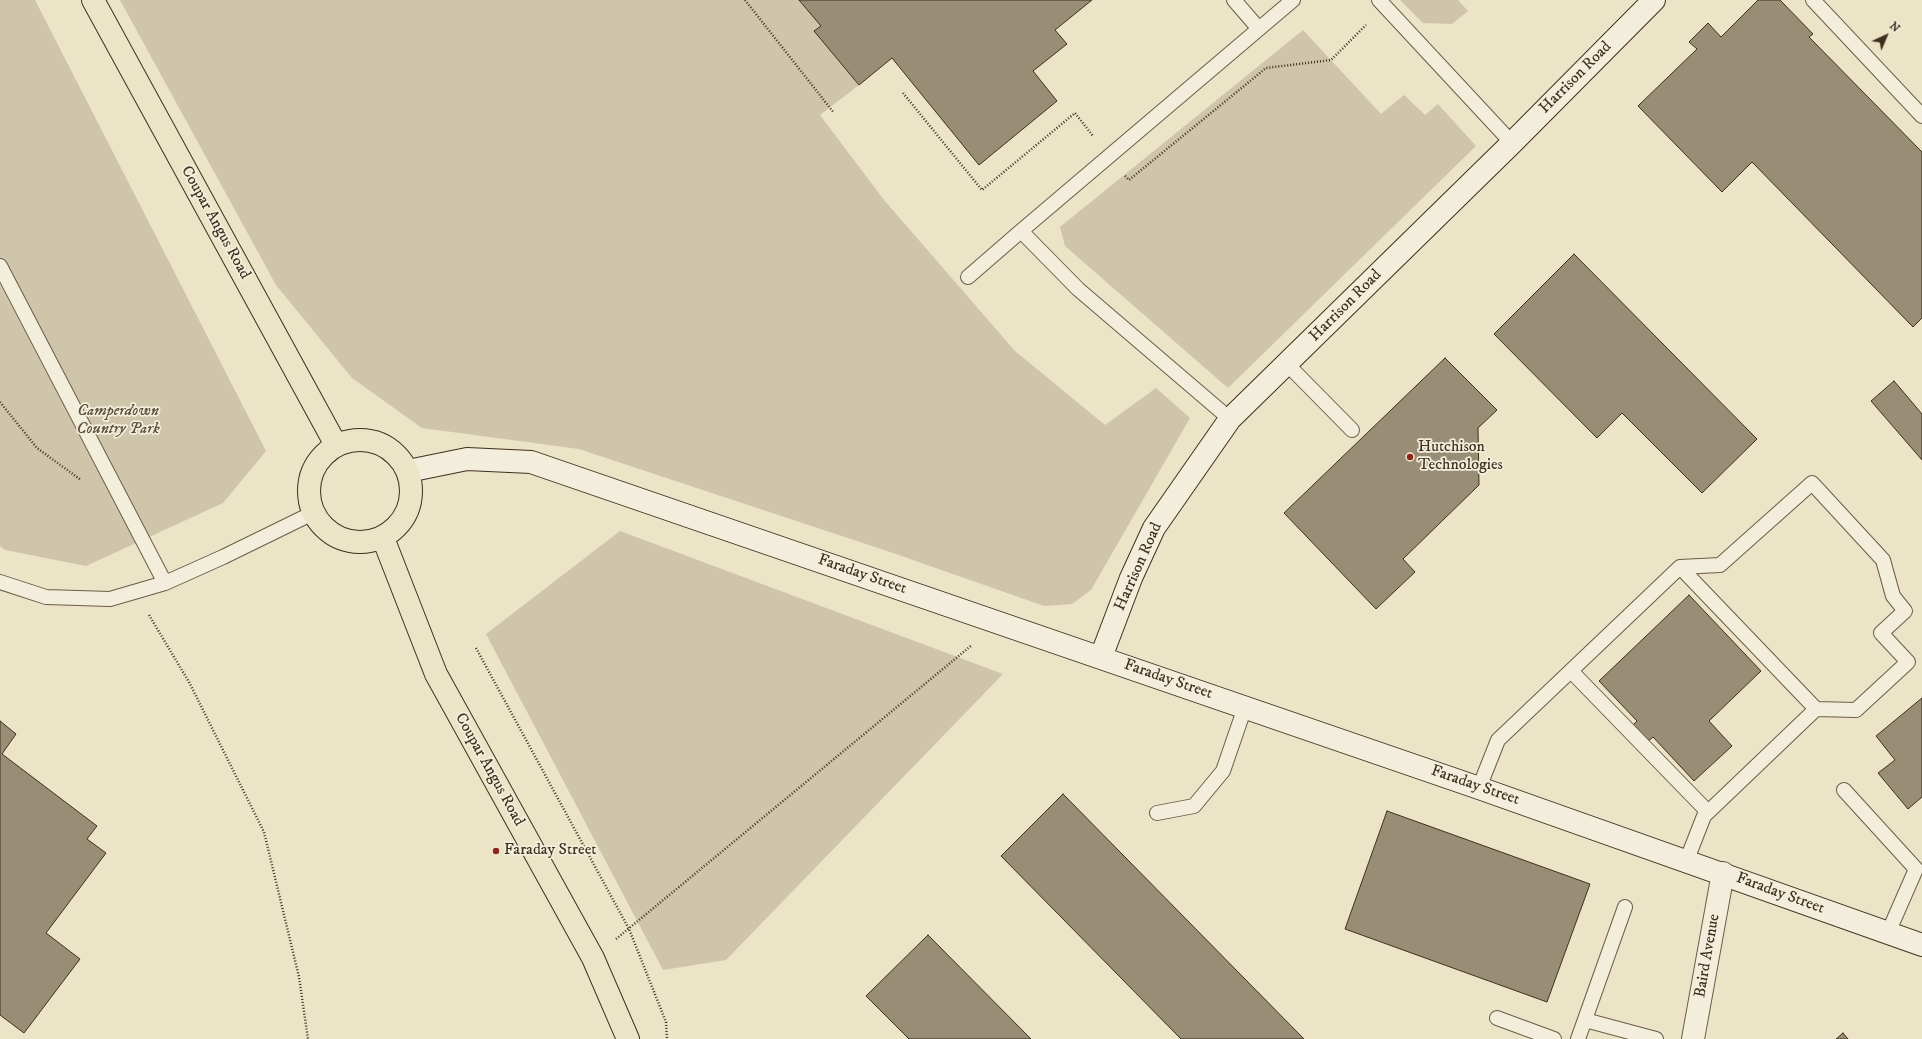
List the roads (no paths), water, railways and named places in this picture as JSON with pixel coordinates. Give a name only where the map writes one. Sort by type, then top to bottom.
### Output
[{"type":"main road","name":"Coupar Angus Road","points":[[93,0],[336,445]]},
{"type":"main road","points":[[353,440],[370,440],[386,446],[399,457],[408,471],[412,490],[409,510],[399,526],[383,538],[368,542],[351,542],[336,537],[322,526],[313,513],[308,493],[311,474],[321,457],[336,445],[353,440]]},
{"type":"main road","name":"Coupar Angus Road","points":[[383,538],[436,674],[593,958],[628,1039]]},
{"type":"street","name":"Harrison Road","points":[[1101,657],[1132,578],[1154,528],[1230,419],[1512,143],[1654,0]]},
{"type":"street","name":"Faraday Street","points":[[408,471],[467,459],[531,462],[1479,788],[1922,945]]},
{"type":"street","name":"Baird Avenue","points":[[1693,1039],[1722,873]]},
{"type":"lane","points":[[1234,0],[1259,29]]},
{"type":"lane","points":[[968,277],[1293,0]]},
{"type":"lane","points":[[1378,0],[1512,143]]},
{"type":"lane","points":[[1812,0],[1922,116]]},
{"type":"lane","points":[[1021,231],[1078,289],[1230,419]]},
{"type":"lane","points":[[0,266],[165,583]]},
{"type":"lane","points":[[1287,364],[1352,430]]},
{"type":"lane","points":[[1479,788],[1498,740],[1680,567],[1720,565],[1812,483],[1882,560],[1893,596],[1905,611],[1881,633],[1908,662],[1856,710],[1816,709],[1680,567]]},
{"type":"lane","points":[[0,582],[46,597],[110,599],[165,583],[223,558],[313,513]]},
{"type":"lane","points":[[1571,671],[1708,812]]},
{"type":"lane","points":[[1157,813],[1194,806],[1223,771],[1245,707]]},
{"type":"lane","points":[[1686,862],[1704,816],[1816,709]]},
{"type":"lane","points":[[1844,790],[1916,869],[1888,933]]},
{"type":"lane","points":[[1578,1039],[1625,907]]},
{"type":"lane","points":[[1497,1018],[1554,1039]]},
{"type":"lane","points":[[1585,1020],[1656,1039]]},
{"type":"place","name":"Hutchison Technologies","points":[[1410,457]]},
{"type":"place","name":"Faraday Street","points":[[496,851]]},
{"type":"park label","name":"Camperdown Country Park","points":[[118,421]]}]
